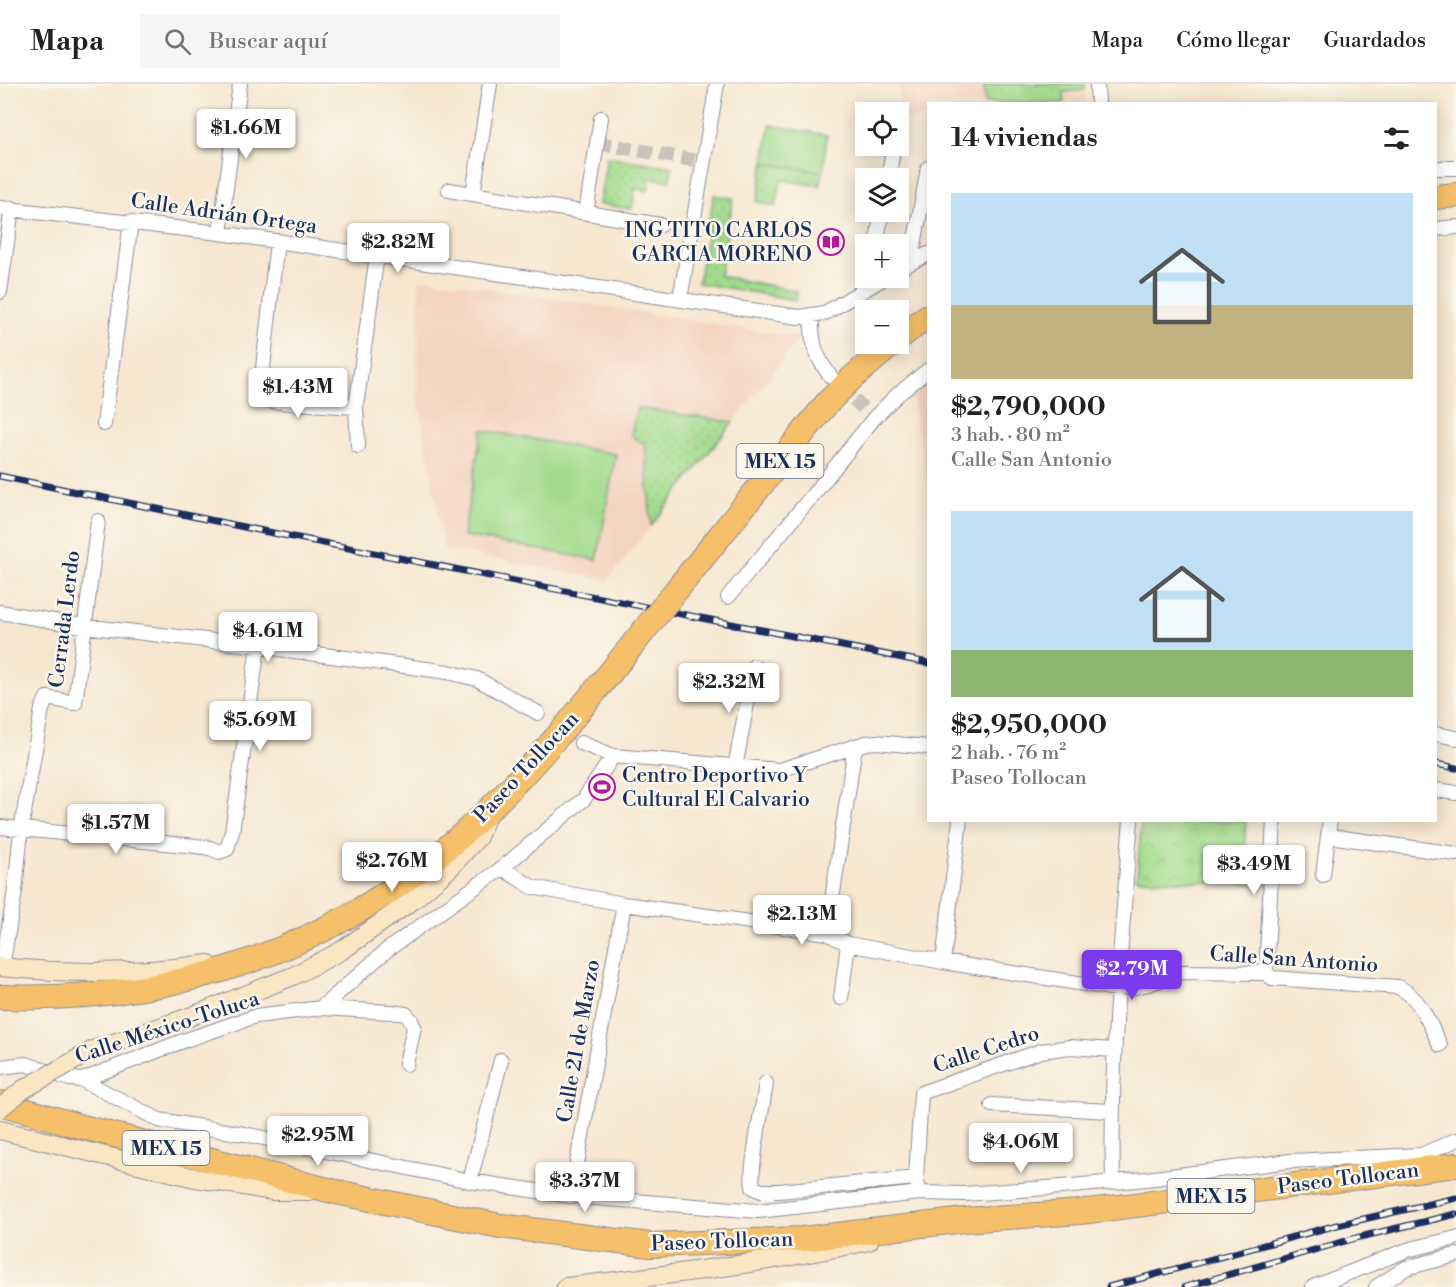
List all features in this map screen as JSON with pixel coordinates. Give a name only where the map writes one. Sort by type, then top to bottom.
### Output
[{"type":"highway","points":[[1437,197],[1456,195]]},
{"type":"highway","points":[[909,330],[927,317]]},
{"type":"highway","name":"Paseo Tollocan","points":[[0,997],[68,997],[126,992],[192,979],[266,955],[319,932],[370,904],[433,859],[490,807],[568,725],[828,402],[880,354]]},
{"type":"highway","name":"Paseo Tollocan","points":[[0,1103],[75,1125],[332,1191],[500,1226],[650,1245],[802,1239],[965,1220],[1080,1212],[1456,1165]]},
{"type":"main road","points":[[0,1108],[24,1089],[93,1050],[192,1016],[293,976],[341,951],[412,900],[449,868],[478,837],[490,807]]},
{"type":"main road","points":[[1,967],[35,971],[113,972],[190,967],[266,955]]},
{"type":"main road","points":[[0,1130],[195,1178],[272,1191],[332,1191]]},
{"type":"main road","points":[[566,1287],[813,1253],[965,1220]]},
{"type":"street","points":[[220,233],[240,84]]},
{"type":"street","points":[[473,194],[490,84]]},
{"type":"street","points":[[680,299],[717,84]]},
{"type":"street","points":[[1097,84],[1098,102]]},
{"type":"street","points":[[586,213],[601,118]]},
{"type":"street","points":[[1437,168],[1456,168]]},
{"type":"street","points":[[911,262],[927,174]]},
{"type":"street","points":[[449,190],[660,225]]},
{"type":"street","points":[[0,292],[6,208]]},
{"type":"street","name":"Calle Adrián Ortega","points":[[6,208],[220,233],[805,317]]},
{"type":"street","points":[[104,424],[131,222]]},
{"type":"street","points":[[1437,229],[1456,227]]},
{"type":"street","points":[[277,241],[260,395],[263,399],[277,402],[356,407]]},
{"type":"street","points":[[911,262],[927,254]]},
{"type":"street","points":[[358,446],[356,407],[377,255]]},
{"type":"street","points":[[831,377],[815,350],[805,317],[825,313],[861,288]]},
{"type":"street","points":[[728,597],[874,418],[896,396],[927,371]]},
{"type":"street","points":[[863,408],[874,418]]},
{"type":"street","name":"Cerrada Lerdo","points":[[21,830],[42,709],[47,698],[75,703],[98,521]]},
{"type":"street","points":[[0,612],[83,626],[258,646],[457,675],[477,680],[538,712]]},
{"type":"street","points":[[0,827],[196,846],[219,852],[227,849],[232,832],[258,646]]},
{"type":"street","points":[[735,768],[754,666]]},
{"type":"street","points":[[1437,734],[1456,738]]},
{"type":"street","points":[[581,743],[613,756],[780,771],[855,746],[876,742],[927,747]]},
{"type":"street","points":[[827,933],[855,746]]},
{"type":"street","points":[[321,1008],[387,950],[502,867],[584,799],[613,756]]},
{"type":"street","points":[[1437,790],[1456,794]]},
{"type":"street","points":[[943,962],[960,822]]},
{"type":"street","points":[[1113,1182],[1111,1111],[1113,1050],[1131,822]]},
{"type":"street","points":[[1266,973],[1274,822]]},
{"type":"street","points":[[1323,875],[1330,822]]},
{"type":"street","points":[[1,967],[15,891],[21,830]]},
{"type":"street","points":[[1329,836],[1456,854]]},
{"type":"street","name":"Calle San Antonio","points":[[502,867],[532,887],[624,904],[827,933],[848,944],[943,962],[1117,989],[1138,987],[1159,981],[1172,973],[1266,973],[1272,978],[1398,987],[1410,992],[1418,1003],[1440,1045]]},
{"type":"street","name":"Calle 21 de Marzo","points":[[571,1196],[624,904]]},
{"type":"street","points":[[841,998],[848,944]]},
{"type":"street","name":"Calle México-Toluca","points":[[0,1067],[26,1064],[70,1079],[82,1080],[256,1016],[321,1008],[406,1014],[414,1027],[406,1064]]},
{"type":"street","name":"Calle Cedro","points":[[916,1178],[921,1093],[1041,1051],[1070,1047],[1113,1050]]},
{"type":"street","points":[[470,1181],[501,1060]]},
{"type":"street","points":[[82,1080],[159,1120],[244,1134],[470,1181],[571,1196],[758,1211],[920,1193],[975,1193],[1113,1182],[1290,1161],[1421,1155],[1456,1140]]},
{"type":"street","points":[[766,1083],[753,1188],[761,1191],[779,1191],[916,1178],[920,1193]]},
{"type":"street","points":[[992,1105],[1111,1111]]},
{"type":"street","points":[[1313,1287],[1407,1250],[1456,1238]]},
{"type":"street","points":[[1376,1287],[1406,1268],[1456,1255]]},
{"type":"shaded area","points":[[899,84],[1085,84],[1086,102],[927,102],[927,118],[909,119],[909,102],[900,102]]},
{"type":"shaded area","points":[[427,279],[800,338],[608,580],[444,549],[417,392],[419,280]]},
{"type":"shaded area","points":[[927,381],[927,486],[912,392]]},
{"type":"green space","points":[[984,84],[1085,84],[1085,90],[1064,92],[1064,102],[985,102]]},
{"type":"green space","points":[[770,125],[827,135],[823,172],[764,163]]},
{"type":"green space","points":[[607,157],[672,167],[670,181],[650,178],[648,191],[635,189],[632,209],[599,204]]},
{"type":"green space","points":[[764,163],[823,172],[820,186],[781,180],[776,206],[757,202]]},
{"type":"green space","points":[[714,195],[733,198],[720,276],[797,291],[796,300],[698,283]]},
{"type":"green space","points":[[637,408],[733,422],[651,526],[645,445],[631,435]]},
{"type":"green space","points":[[482,430],[616,454],[597,560],[463,536]]},
{"type":"green space","points":[[1141,822],[1246,822],[1244,860],[1268,861],[1266,885],[1137,879]]},
{"type":"tunnel","points":[[598,143],[704,162]]},
{"type":"tunnel","points":[[839,385],[863,408]]},
{"type":"railway","points":[[0,476],[263,531],[927,663]]},
{"type":"railway","points":[[1437,764],[1456,768]]},
{"type":"railway","points":[[1109,1287],[1337,1225],[1456,1198]]},
{"type":"railway","points":[[1185,1287],[1356,1238],[1456,1214]]},
{"type":"place","name":"ING TITO CARLOS GARCIA MORENO","points":[[831,242]]},
{"type":"place","name":"Centro Deportivo Y Cultural El Calvario","points":[[602,787]]}]
